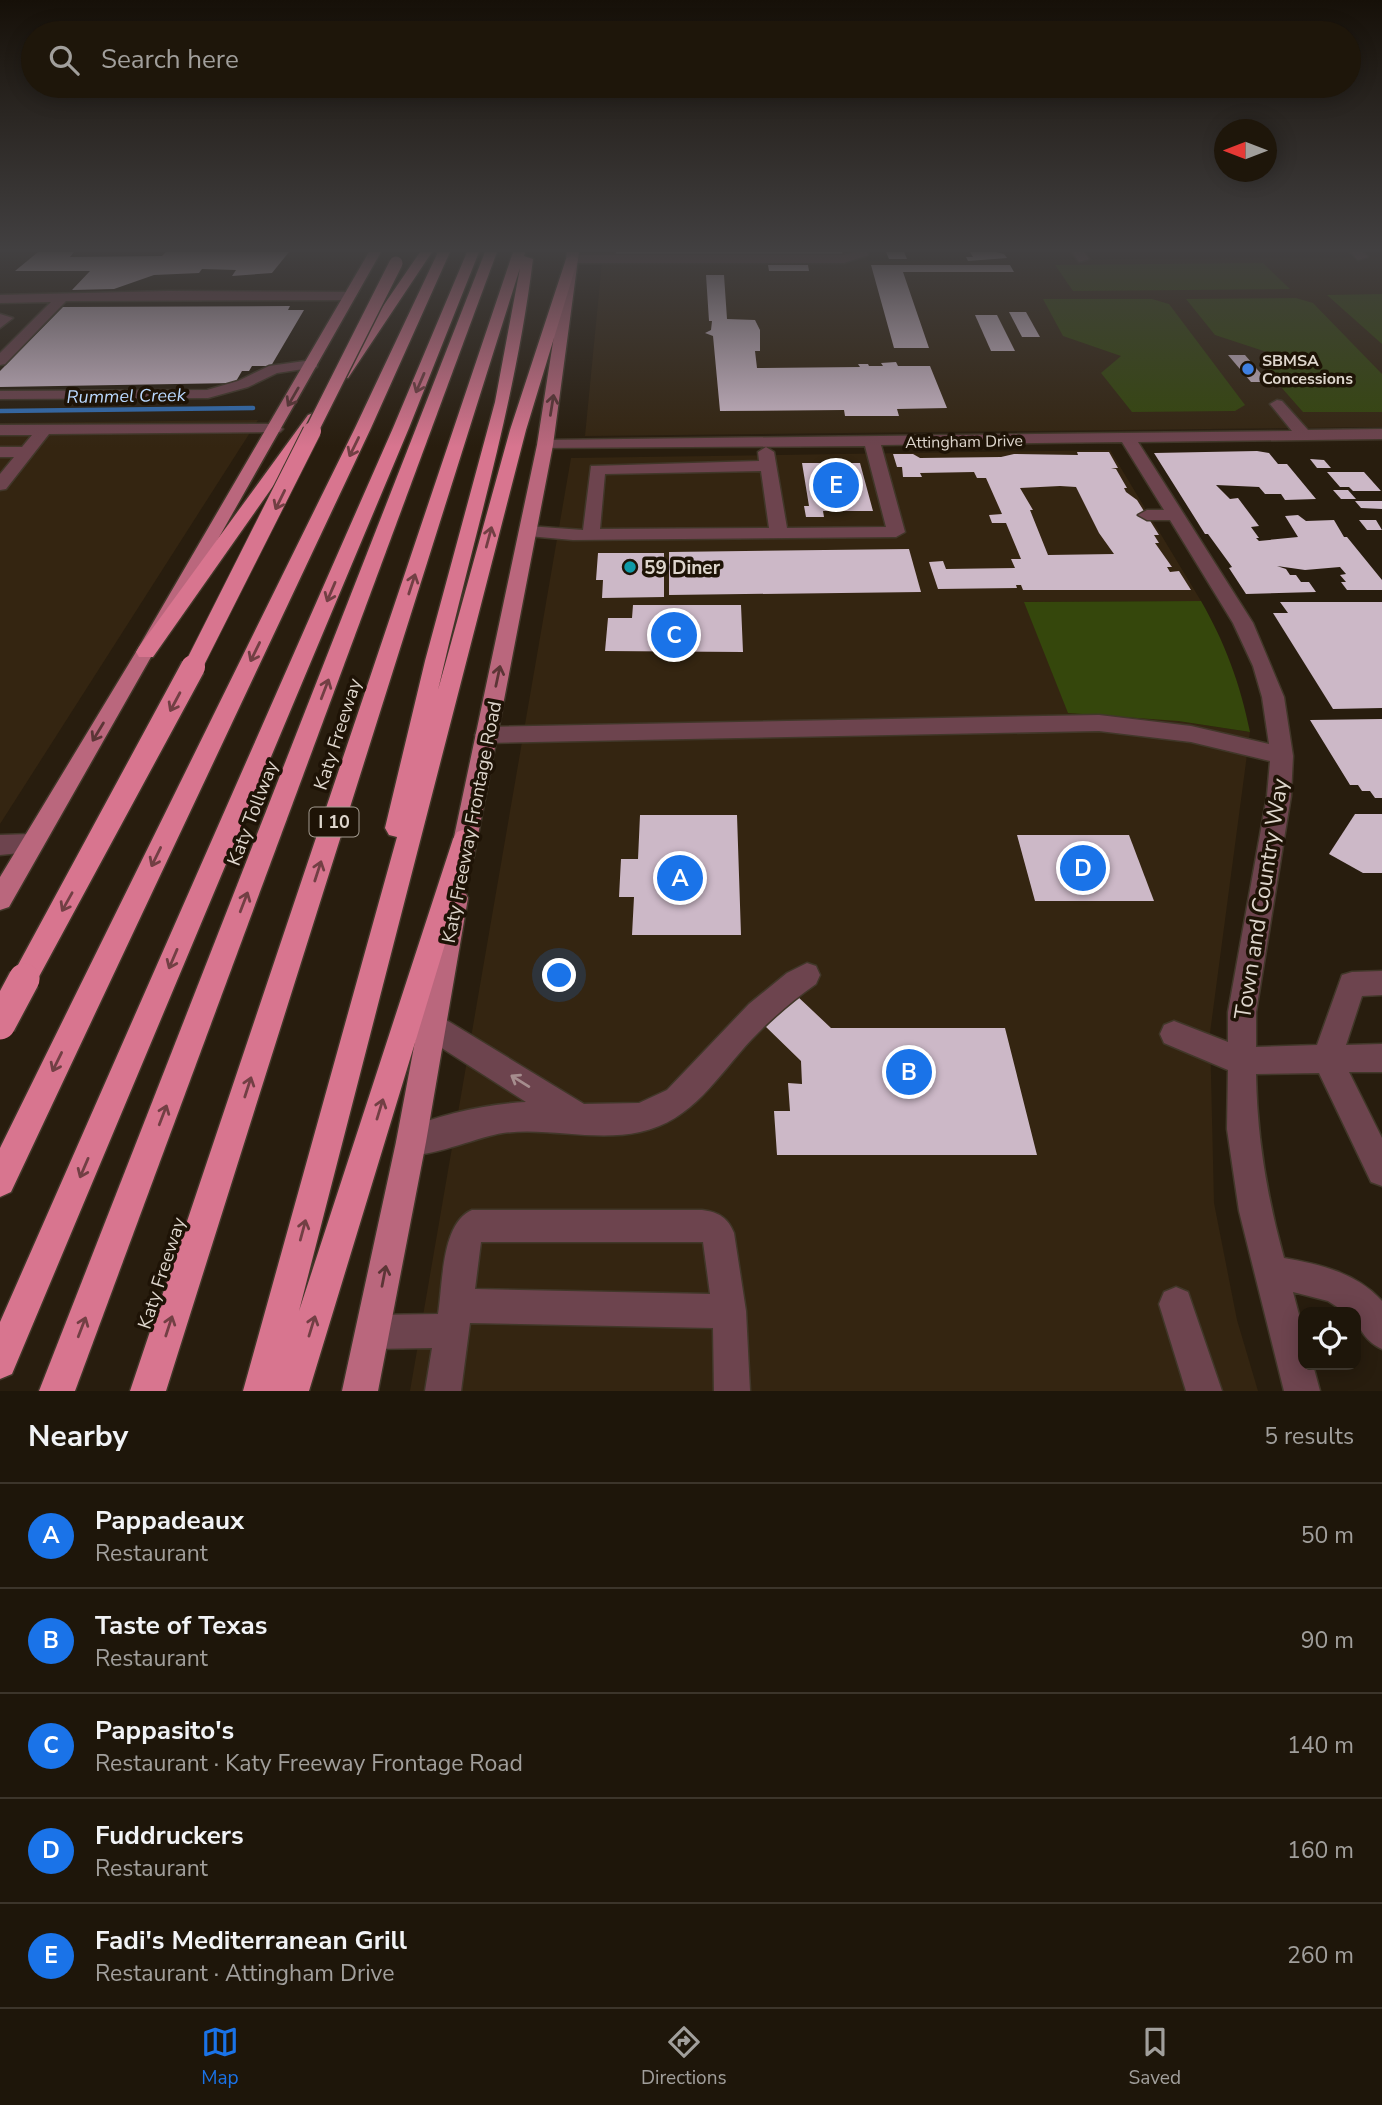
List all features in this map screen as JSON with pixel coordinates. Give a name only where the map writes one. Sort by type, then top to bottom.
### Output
[{"type":"highway","points":[[0,1024],[201,652],[369,317]]},
{"type":"highway","points":[[146,652],[273,476],[382,317]]},
{"type":"highway","points":[[0,1181],[414,317]]},
{"type":"highway","name":"Katy Tollway","points":[[0,1362],[392,451],[447,317]]},
{"type":"highway","name":"Katy Tollway","points":[[58,1391],[466,317]]},
{"type":"highway","name":"Katy Freeway","points":[[148,1391],[498,317]]},
{"type":"highway","points":[[419,768],[422,708],[493,448],[518,317]]},
{"type":"highway","points":[[261,1391],[347,1063],[419,768],[554,317]]},
{"type":"highway","points":[[291,1391],[465,839]]},
{"type":"main road","points":[[0,899],[338,317]]},
{"type":"main road","name":"Katy Freeway Frontage Road","points":[[360,1391],[433,1027],[465,839],[545,445],[564,317]]},
{"type":"street","points":[[0,361],[43,317]]},
{"type":"street","points":[[0,318],[6,318],[0,324]]},
{"type":"street","points":[[0,395],[208,394],[243,384],[274,369],[312,365]]},
{"type":"street","points":[[1277,404],[1304,435]]},
{"type":"street","points":[[0,430],[275,429]]},
{"type":"street","points":[[0,485],[44,430]]},
{"type":"street","name":"Attingham Drive","points":[[545,445],[1382,434]]},
{"type":"street","name":"Town and Country Way","points":[[1128,439],[1254,645],[1273,697],[1282,756],[1273,845],[1250,955],[1240,1061],[1242,1129],[1255,1211],[1302,1391]]},
{"type":"street","points":[[528,531],[591,534],[896,531],[872,442]]},
{"type":"street","points":[[764,443],[779,533]]},
{"type":"street","points":[[0,452],[27,452]]},
{"type":"street","points":[[591,534],[597,469],[768,466]]},
{"type":"street","points":[[1147,515],[1175,515]]},
{"type":"street","points":[[486,735],[1099,723],[1160,727],[1215,736],[1282,756]]},
{"type":"street","points":[[0,845],[31,844]]},
{"type":"street","points":[[411,1142],[471,1125],[515,1117],[620,1118],[652,1115],[681,1099],[735,1036],[788,988],[807,975]]},
{"type":"street","points":[[1382,984],[1352,984],[1327,1059],[1382,1171]]},
{"type":"street","points":[[433,1027],[579,1117]]},
{"type":"street","points":[[1174,1034],[1240,1061],[1382,1058]]},
{"type":"street","points":[[443,1391],[466,1234],[472,1226],[711,1227],[718,1233],[729,1311],[732,1391]]},
{"type":"street","points":[[1270,1272],[1346,1290],[1378,1324],[1382,1332]]},
{"type":"street","points":[[1176,1304],[1204,1391]]},
{"type":"street","points":[[373,1332],[454,1319],[729,1311]]},
{"type":"shaded area","points":[[597,317],[1382,317],[1382,427],[585,436]]},
{"type":"shaded area","points":[[258,420],[0,824],[0,423]]},
{"type":"shaded area","points":[[1110,450],[1201,601],[1025,602],[1178,721],[1250,732],[1210,1033],[1214,1203],[1237,1320],[1258,1391],[410,1391],[571,458]]},
{"type":"green space","points":[[1053,317],[1179,317],[1245,405],[1235,411],[1132,412],[1101,373],[1121,356],[1063,336]]},
{"type":"green space","points":[[1200,317],[1327,317],[1382,374],[1382,412],[1303,412],[1266,370],[1276,355],[1215,335]]},
{"type":"green space","points":[[1352,317],[1382,317],[1382,344]]},
{"type":"green space","points":[[1201,601],[1231,664],[1250,732],[1178,721],[1068,713],[1024,602]]},
{"type":"building","points":[[53,317],[300,317],[271,366],[252,366],[249,371],[242,371],[235,383],[0,387],[0,371]]},
{"type":"building","points":[[709,317],[755,320],[760,330],[760,351],[755,351],[757,368],[860,367],[858,364],[883,366],[881,363],[896,362],[898,366],[930,366],[947,408],[897,409],[899,416],[845,416],[844,410],[720,411],[713,336],[705,333],[711,330],[712,321],[709,321]]},
{"type":"building","points":[[885,317],[918,317],[929,348],[894,348]]},
{"type":"building","points":[[976,317],[998,317],[1015,351],[991,351]]},
{"type":"building","points":[[1012,317],[1029,317],[1040,337],[1022,337]]},
{"type":"building","name":"SBMSA Concessions","points":[[1228,355],[1245,355],[1268,382],[1251,382]]},
{"type":"building","points":[[1077,452],[1109,452],[1118,468],[1111,468],[1116,469],[1127,488],[1124,488],[1126,492],[1137,500],[1159,535],[1154,535],[1159,543],[1155,543],[1172,567],[1167,567],[1170,572],[1179,571],[1191,590],[1023,590],[1021,585],[1016,585],[1017,588],[938,589],[929,562],[943,561],[946,569],[1015,568],[1011,559],[1021,559],[1006,523],[992,523],[989,515],[1002,514],[986,478],[977,478],[974,472],[920,473],[922,477],[903,477],[902,467],[897,467],[893,454],[913,454],[920,458],[1001,457],[1014,454],[1078,455]],"holes":[[[1076,487],[1099,533],[1114,554],[1048,555],[1030,510],[1033,510],[1020,488]]]},
{"type":"building","points":[[1154,453],[1269,453],[1278,464],[1287,464],[1316,499],[1285,500],[1281,494],[1265,494],[1259,487],[1216,485],[1230,499],[1238,498],[1259,526],[1251,527],[1259,538],[1256,538],[1259,541],[1298,537],[1285,516],[1298,515],[1306,521],[1334,520],[1344,537],[1347,537],[1382,580],[1382,590],[1347,590],[1341,582],[1346,582],[1340,575],[1346,574],[1340,567],[1305,570],[1277,566],[1286,569],[1290,575],[1296,575],[1301,582],[1309,582],[1316,592],[1246,594],[1229,568],[1232,567],[1208,534],[1205,534]]},
{"type":"building","points":[[1310,459],[1324,460],[1331,468],[1317,468]]},
{"type":"building","points":[[802,463],[860,463],[873,511],[823,511],[824,517],[806,517],[804,506],[809,506]]},
{"type":"building","points":[[1327,472],[1364,472],[1381,491],[1353,491],[1349,487],[1340,487]]},
{"type":"building","points":[[1333,490],[1348,490],[1356,499],[1341,499]]},
{"type":"building","points":[[1355,501],[1382,501],[1382,509],[1361,508]]},
{"type":"building","points":[[1359,520],[1376,520],[1382,530],[1367,530]]},
{"type":"building","points":[[909,549],[921,592],[669,595],[669,552]]},
{"type":"building","name":"59 Diner","points":[[598,553],[664,553],[664,597],[602,598],[603,580],[596,580]]},
{"type":"building","points":[[1280,602],[1382,602],[1382,708],[1333,709],[1273,613],[1288,613]]},
{"type":"building","points":[[633,605],[741,605],[743,652],[605,651],[608,618],[632,618]]},
{"type":"building","points":[[1382,719],[1382,798],[1375,798],[1370,791],[1362,791],[1358,785],[1350,785],[1310,720]]},
{"type":"building","points":[[1355,814],[1382,814],[1382,873],[1363,873],[1329,854]]},
{"type":"building","points":[[640,815],[737,815],[741,935],[632,935],[634,897],[619,897],[621,859],[638,859]]},
{"type":"building","points":[[1017,835],[1129,835],[1154,901],[1035,901]]},
{"type":"building","points":[[796,995],[831,1028],[1005,1028],[1037,1155],[777,1155],[774,1111],[790,1111],[788,1083],[802,1084],[801,1061],[764,1025]]},
{"type":"waterway","name":"Rummel Creek","points":[[0,411],[253,408]]},
{"type":"place","name":"SBMSA Concessions","points":[[1248,369]]},
{"type":"place","name":"Fadi's Mediterranean Grill","points":[[836,485]]},
{"type":"place","name":"59 Diner","points":[[630,567]]},
{"type":"place","name":"Pappasito's","points":[[674,635]]},
{"type":"place","name":"Fuddruckers","points":[[1083,868]]},
{"type":"place","name":"Pappadeaux","points":[[680,878]]},
{"type":"place","name":"Taste of Texas","points":[[909,1072]]}]
